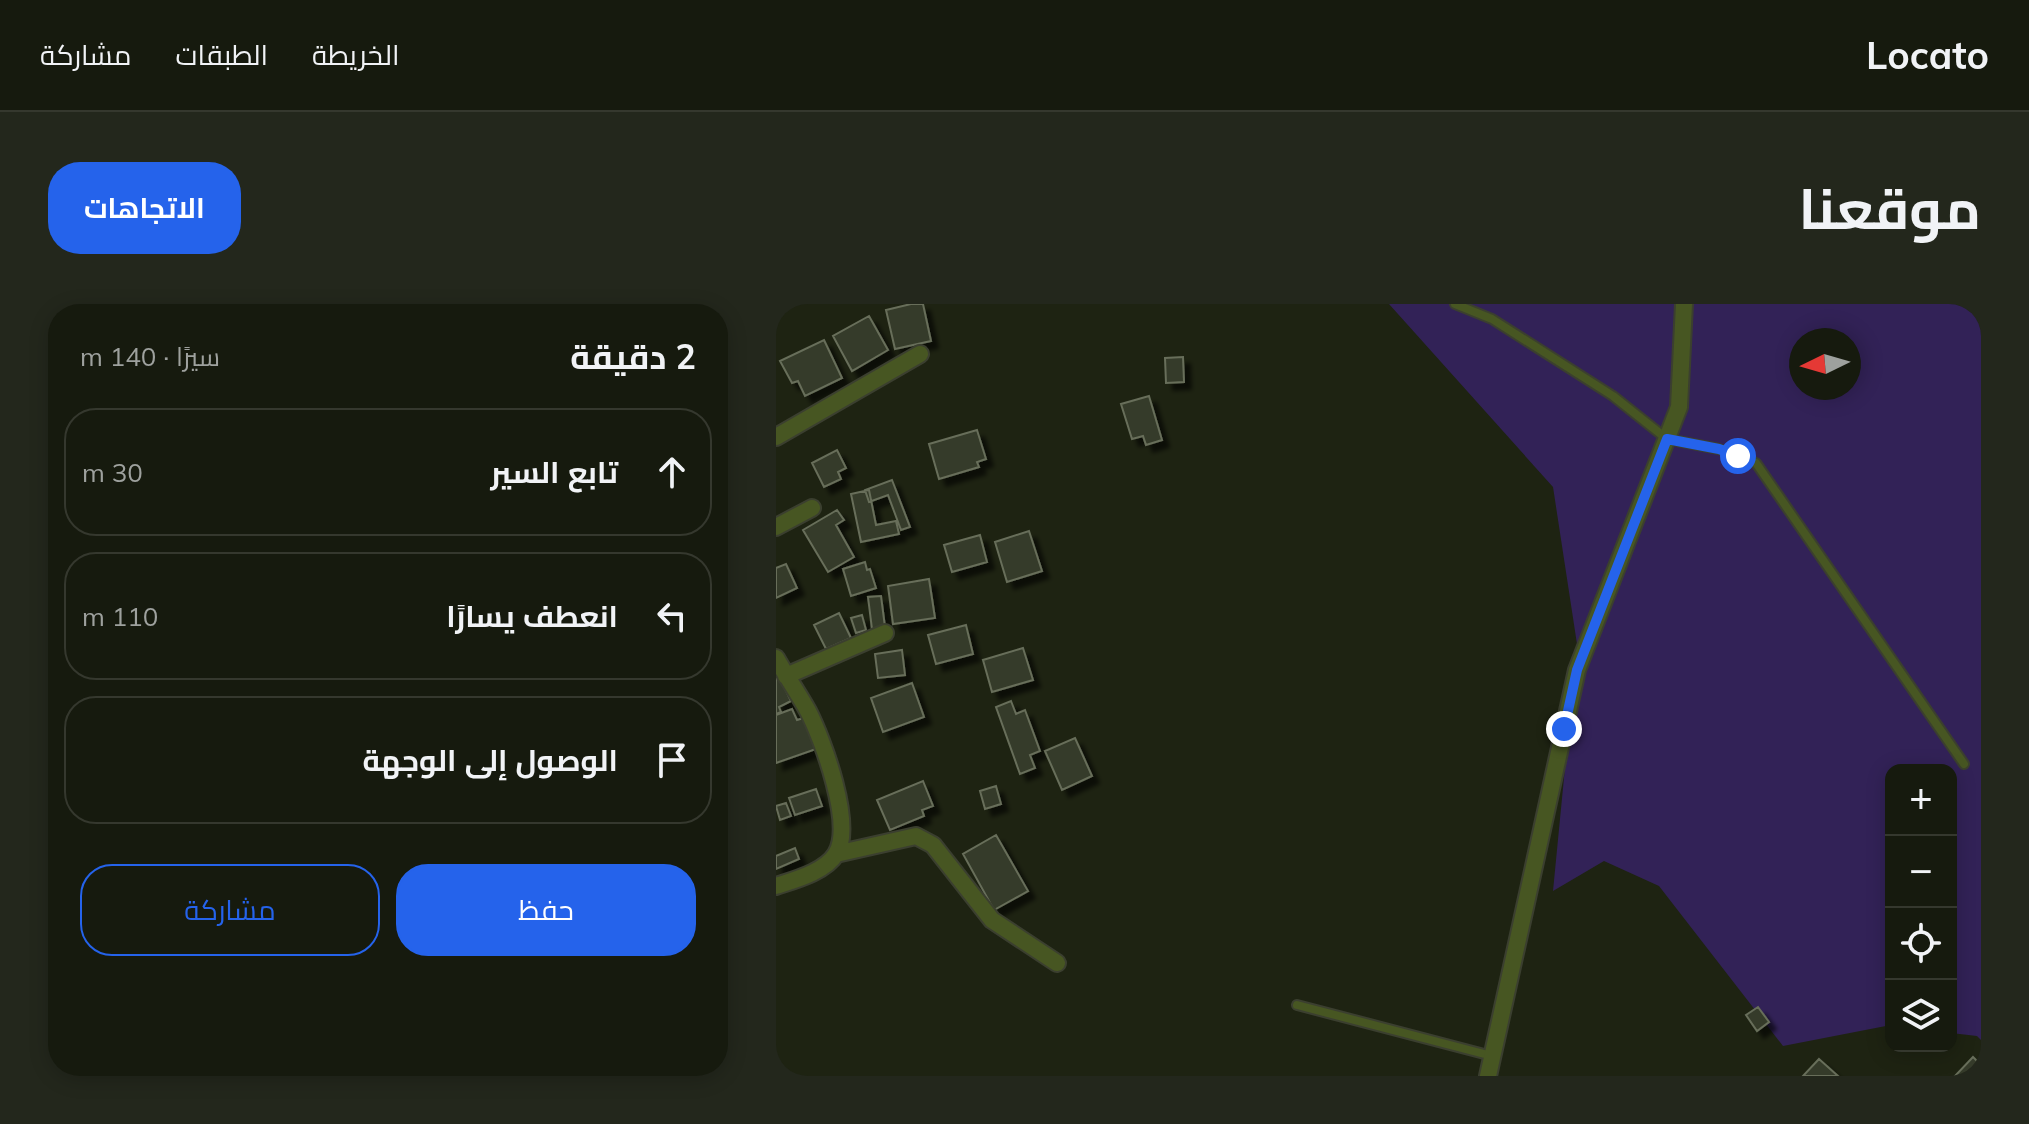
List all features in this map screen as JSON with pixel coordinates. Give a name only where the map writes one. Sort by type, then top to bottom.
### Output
[{"type":"street","points":[[1488,1076],[1577,670],[1679,407],[1684,304]]},
{"type":"street","points":[[776,437],[920,354]]},
{"type":"street","points":[[776,527],[812,508]]},
{"type":"street","points":[[786,676],[885,633]]},
{"type":"street","points":[[776,658],[809,713],[837,788],[841,820],[836,854]]},
{"type":"street","points":[[776,886],[823,866],[836,854],[916,836],[933,845],[992,920],[1057,963]]},
{"type":"lane","points":[[1455,304],[1492,319],[1601,388],[1667,439],[1719,449],[1756,463],[1964,764]]},
{"type":"lane","points":[[1297,1005],[1492,1056]]},
{"type":"shaded area","points":[[1389,304],[1981,304],[1981,1040],[1977,1036],[1957,1034],[1957,764],[1885,764],[1885,1026],[1783,1046],[1659,886],[1604,861],[1553,891],[1577,644],[1553,487]]},
{"type":"building","points":[[923,304],[931,341],[895,349],[886,310]]},
{"type":"building","points":[[869,316],[888,350],[852,371],[833,336]]},
{"type":"building","points":[[824,340],[842,378],[805,396],[798,381],[792,383],[780,361]]},
{"type":"building","points":[[1183,357],[1184,382],[1166,383],[1165,358]]},
{"type":"building","points":[[1149,396],[1162,440],[1146,445],[1143,436],[1132,439],[1121,404]]},
{"type":"building","points":[[977,430],[986,459],[977,462],[979,467],[939,479],[929,444]]},
{"type":"building","points":[[837,450],[846,468],[838,472],[841,479],[824,487],[812,463]]},
{"type":"building","points":[[892,480],[910,527],[901,530],[888,495],[869,502],[865,490]]},
{"type":"building","points":[[869,490],[876,525],[896,521],[899,534],[861,542],[851,494]]},
{"type":"building","points":[[837,510],[844,520],[836,525],[854,557],[828,572],[803,530]]},
{"type":"building","points":[[1029,531],[1042,571],[1007,582],[995,542]]},
{"type":"building","points":[[980,535],[987,562],[952,572],[944,545]]},
{"type":"building","points":[[865,562],[876,588],[851,596],[843,569]]},
{"type":"building","points":[[786,564],[797,588],[776,598],[776,568]]},
{"type":"building","points":[[929,579],[935,618],[893,624],[888,586]]},
{"type":"building","points":[[881,596],[885,627],[872,629],[868,597]]},
{"type":"building","points":[[839,613],[851,638],[826,649],[814,625]]},
{"type":"building","points":[[862,615],[866,630],[856,633],[851,618]]},
{"type":"building","points":[[966,625],[973,654],[936,664],[928,635]]},
{"type":"building","points":[[1023,648],[1033,680],[992,692],[983,660]]},
{"type":"building","points":[[902,650],[905,675],[878,678],[875,654]]},
{"type":"building","points":[[776,670],[791,701],[779,707],[781,712],[776,714]]},
{"type":"building","points":[[912,683],[924,717],[883,732],[871,698]]},
{"type":"building","points":[[1011,701],[1016,714],[1025,710],[1040,751],[1030,755],[1035,768],[1020,774],[996,707]]},
{"type":"building","points":[[792,709],[797,720],[807,717],[819,748],[776,763],[776,715]]},
{"type":"building","points":[[1075,738],[1092,776],[1062,790],[1045,751]]},
{"type":"building","points":[[923,781],[933,806],[922,810],[924,816],[890,830],[877,800]]},
{"type":"building","points":[[996,786],[1001,804],[985,809],[980,791]]},
{"type":"building","points":[[816,789],[822,806],[795,815],[789,798]]},
{"type":"building","points":[[786,803],[791,816],[780,820],[776,806]]},
{"type":"building","points":[[996,835],[1028,891],[994,910],[963,854]]},
{"type":"building","points":[[795,848],[799,859],[776,869],[776,856]]},
{"type":"building","points":[[1758,1007],[1769,1022],[1757,1031],[1746,1015]]},
{"type":"building","points":[[1973,1057],[1981,1065],[1981,1076],[1955,1076]]},
{"type":"building","points":[[1819,1059],[1838,1076],[1803,1076]]},
{"type":"route","points":[[1564,729],[1577,670],[1667,439],[1738,456]]}]
